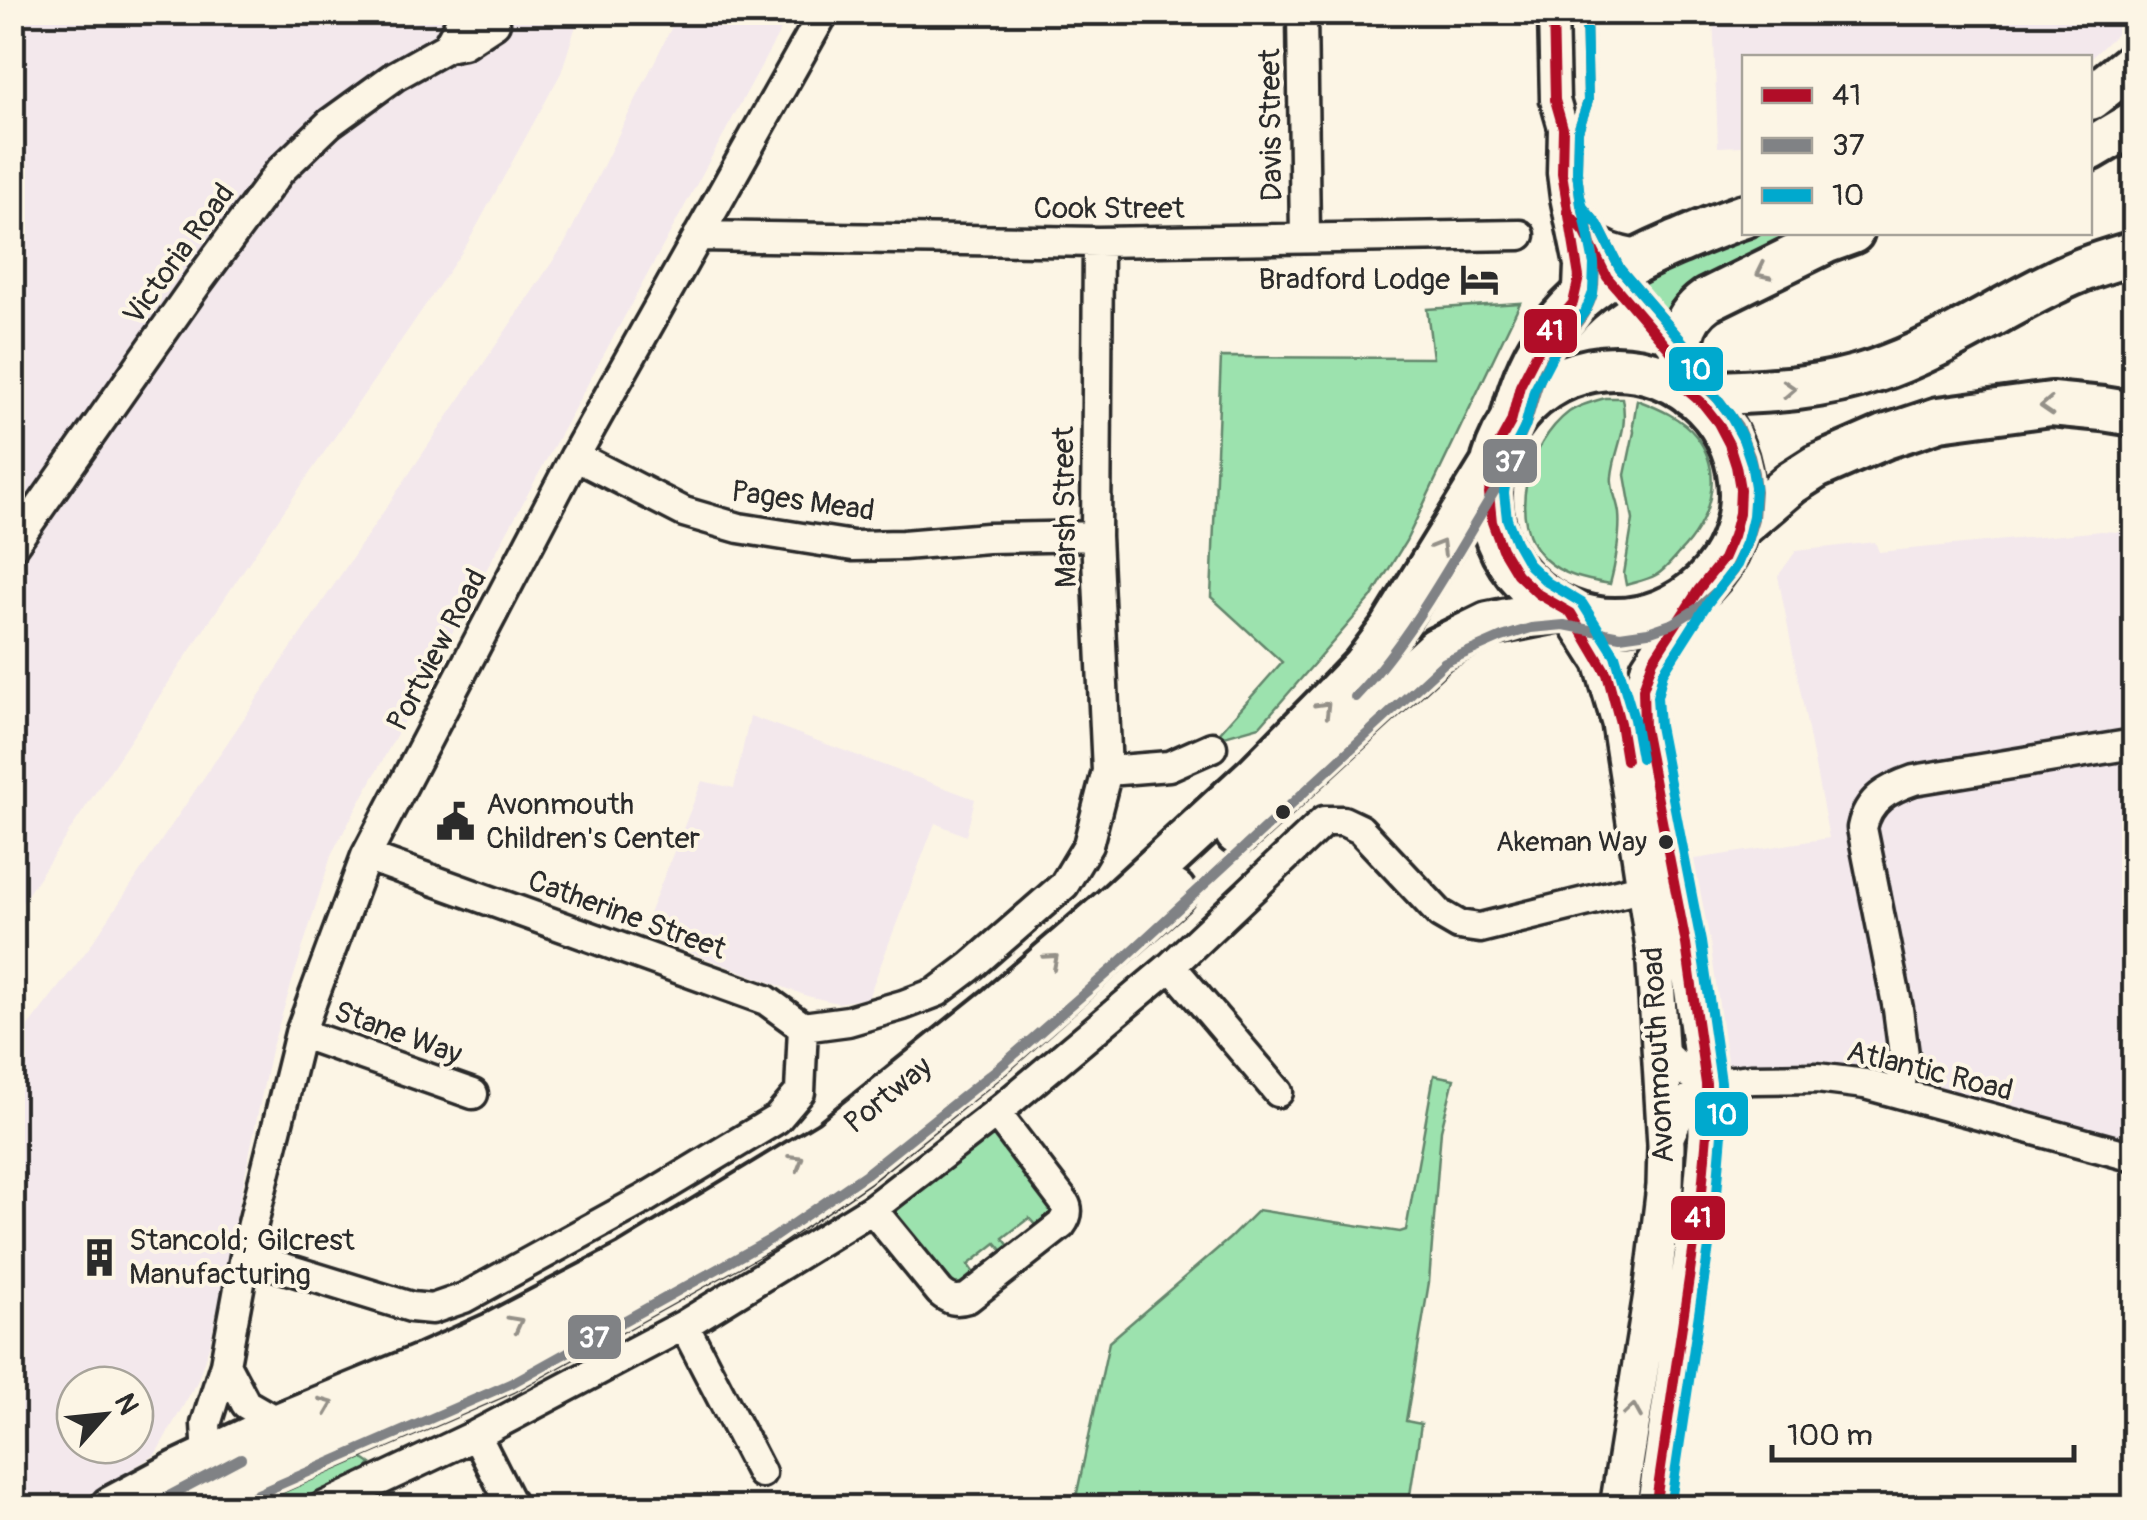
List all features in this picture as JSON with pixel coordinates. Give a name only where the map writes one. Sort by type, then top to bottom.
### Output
[{"type":"highway","points":[[2092,96],[2134,64]]},
{"type":"highway","points":[[2092,148],[2134,123]]},
{"type":"highway","points":[[1512,422],[1520,386],[1532,359],[1544,337],[1572,304],[1607,277],[1646,256],[1742,217]]},
{"type":"highway","points":[[1688,391],[1681,340],[1695,308],[1845,235]]},
{"type":"highway","points":[[1688,391],[1808,388],[1878,370],[1929,348],[2058,280],[2117,258]]},
{"type":"highway","points":[[1636,370],[1688,391],[1710,411],[1735,455],[1741,505],[1736,530],[1722,561],[1700,588],[1672,606],[1641,618],[1594,619],[1567,611],[1538,594],[1517,574],[1492,522],[1489,493],[1493,464],[1512,422],[1540,392],[1586,372],[1636,370]]},
{"type":"highway","points":[[1736,530],[1816,467],[1884,437],[1939,419],[2051,404],[2134,414]]},
{"type":"highway","name":"Portway","points":[[186,1508],[220,1473],[282,1424],[494,1334],[630,1263],[831,1141],[999,1006],[1112,908],[1328,704],[1391,630],[1493,464]]},
{"type":"highway","name":"Portway","points":[[112,1508],[406,1414],[504,1370],[766,1224],[858,1162],[992,1054],[1108,953],[1437,649],[1488,624],[1567,611]]},
{"type":"main road","name":"Avonmouth Road","points":[[1655,1508],[1702,1192],[1707,1134],[1706,1084],[1686,944],[1644,728],[1642,698],[1649,666],[1700,588]]},
{"type":"main road","name":"Avonmouth Road","points":[[1567,611],[1602,662],[1620,722],[1654,947],[1666,1145],[1652,1294],[1618,1508]]},
{"type":"street","name":"Portview Road","points":[[220,1473],[206,1424],[225,1364],[245,1256],[300,1032],[366,856],[575,456],[824,12]]},
{"type":"street","name":"Davis Street","points":[[1302,12],[1305,237]]},
{"type":"street","points":[[1553,12],[1555,100],[1563,128],[1562,173],[1579,277],[1572,304]]},
{"type":"street","points":[[1563,128],[1573,100],[1571,12]]},
{"type":"street","name":"Victoria Road","points":[[12,547],[280,171],[330,122],[395,76],[447,47],[463,44],[483,18]]},
{"type":"street","points":[[1567,211],[1585,233],[1604,247],[1646,256]]},
{"type":"street","name":"Cook Street","points":[[698,236],[1098,242],[1520,235]]},
{"type":"street","name":"Marsh Street","points":[[1098,242],[1096,536],[1107,772]]},
{"type":"street","name":"Pages Mead","points":[[575,456],[684,512],[740,528],[852,546],[1096,536]]},
{"type":"street","points":[[1900,1093],[1904,1055],[1898,1009],[1862,828],[1869,808],[1888,789],[1914,780],[2134,744]]},
{"type":"street","points":[[803,1028],[848,1021],[937,992],[1064,885],[1088,845],[1107,772],[1169,766],[1212,747]]},
{"type":"street","points":[[320,1508],[476,1435],[684,1325],[872,1209],[996,1113],[1171,966],[1324,821],[1343,821],[1360,829],[1440,914],[1468,927],[1480,928],[1645,887]]},
{"type":"street","name":"Catherine Street","points":[[366,856],[766,1000],[803,1028]]},
{"type":"street","points":[[1171,966],[1278,1092]]},
{"type":"street","name":"Portway","points":[[245,1256],[411,1307],[432,1308],[464,1298],[644,1200],[777,1120],[800,1092],[803,1028]]},
{"type":"street","name":"Stane Way","points":[[300,1032],[473,1094]]},
{"type":"street","points":[[1660,1050],[1679,1068],[1706,1084],[1685,1104],[1666,1145]]},
{"type":"street","name":"Atlantic Road","points":[[1706,1084],[1817,1078],[1865,1084],[2134,1157]]},
{"type":"street","points":[[872,1209],[940,1292],[952,1300],[968,1298],[1061,1225],[1068,1208],[996,1113]]},
{"type":"street","points":[[684,1325],[761,1473]]},
{"type":"street","points":[[225,1364],[246,1404],[282,1424]]},
{"type":"street","points":[[406,1414],[428,1458]]},
{"type":"street","points":[[476,1435],[514,1508]]},
{"type":"shaded area","points":[[679,12],[790,13],[332,853],[271,1050],[210,1344],[197,1382],[155,1455],[155,1365],[55,1365],[55,1465],[138,1465],[68,1507],[13,1507],[13,1046],[88,949],[565,243]]},
{"type":"shaded area","points":[[2134,12],[2128,23],[2092,57],[1742,55],[1742,146],[1718,147],[1713,13]]},
{"type":"shaded area","points":[[13,13],[580,13],[561,73],[466,246],[13,916]]},
{"type":"shaded area","points":[[2102,531],[2134,533],[2134,1175],[1891,1108],[1813,1091],[1777,1090],[1723,1097],[1689,860],[1829,838],[1778,576],[1796,551],[1875,542],[1879,552]]},
{"type":"shaded area","points":[[750,716],[975,799],[966,836],[935,823],[868,998],[838,1003],[807,996],[641,934],[702,781],[734,788]]},
{"type":"green space","points":[[1742,233],[1817,235],[1664,338],[1622,289]]},
{"type":"green space","points":[[1520,303],[1406,541],[1371,598],[1260,726],[1214,739],[1282,662],[1211,597],[1221,357],[1433,358],[1427,309]]},
{"type":"green space","points":[[1605,398],[1622,398],[1624,410],[1612,476],[1619,521],[1610,584],[1567,573],[1545,559],[1533,543],[1524,504],[1527,482],[1542,443],[1573,410]]},
{"type":"green space","points":[[1637,400],[1669,414],[1696,436],[1705,451],[1712,482],[1705,513],[1689,542],[1659,573],[1626,585],[1624,574],[1633,520],[1625,475]]},
{"type":"green space","points":[[1434,1075],[1454,1079],[1441,1130],[1429,1282],[1406,1421],[1421,1424],[1410,1495],[1419,1497],[1417,1507],[1074,1507],[1109,1342],[1258,1210],[1406,1230]]},
{"type":"green space","points":[[993,1127],[1057,1215],[1041,1232],[1029,1218],[1003,1238],[1014,1253],[1008,1257],[996,1243],[968,1265],[979,1280],[959,1294],[886,1212]]},
{"type":"green space","points":[[359,1456],[371,1464],[364,1473],[286,1507],[230,1508]]},
{"type":"transit line","name":"41","points":[[1553,12],[1555,100],[1563,128],[1562,173],[1579,277],[1573,303],[1545,337],[1520,386],[1511,422],[1493,464],[1489,493],[1492,522],[1517,574],[1538,594],[1571,613]]},
{"type":"transit line","name":"37","points":[[226,1508],[512,1383],[773,1238],[866,1174],[1001,1066],[1118,964],[1445,662],[1531,628],[1564,625],[1620,636],[1648,632],[1674,623],[1717,591],[1746,545],[1754,519],[1754,473],[1738,426],[1698,380],[1693,354],[1620,269],[1598,225],[1581,205],[1578,131],[1588,101],[1586,12]]},
{"type":"transit line","name":"10","points":[[1586,12],[1588,101],[1578,131],[1581,205],[1598,225],[1620,269],[1693,354],[1698,380],[1714,394],[1743,439],[1755,487],[1753,516],[1737,565],[1663,673],[1657,697],[1659,726],[1701,942],[1721,1082],[1722,1134],[1717,1193],[1670,1508]]},
{"type":"transit line","name":"10","points":[[1581,199],[1594,264],[1593,293],[1586,310],[1558,345],[1534,391],[1525,427],[1508,467],[1504,493],[1507,519],[1529,565],[1547,582],[1582,603],[1615,655],[1641,758]]},
{"type":"transit line","name":"37","points":[[1355,697],[1398,646],[1454,560],[1506,472],[1543,372],[1590,303],[1595,270],[1581,201]]},
{"type":"transit line","name":"41","points":[[1567,211],[1585,233],[1607,277],[1681,363]]},
{"type":"transit line","name":"41","points":[[1655,1508],[1707,1134],[1706,1084],[1686,944],[1644,728],[1643,689],[1653,660],[1723,559],[1739,513],[1740,489],[1729,444],[1718,423],[1684,388]]},
{"type":"transit line","name":"41","points":[[1571,613],[1607,674],[1626,760]]},
{"type":"transit line","name":"37","points":[[146,1508],[241,1458]]},
{"type":"place","name":"Bradford Lodge","points":[[1480,279]]},
{"type":"place","name":"Avonmouth Children's Center","points":[[456,821]]},
{"type":"place","name":"Akeman Way","points":[[1666,842]]},
{"type":"place","name":"Stancold; Gilcrest Manufacturing","points":[[99,1257]]}]
